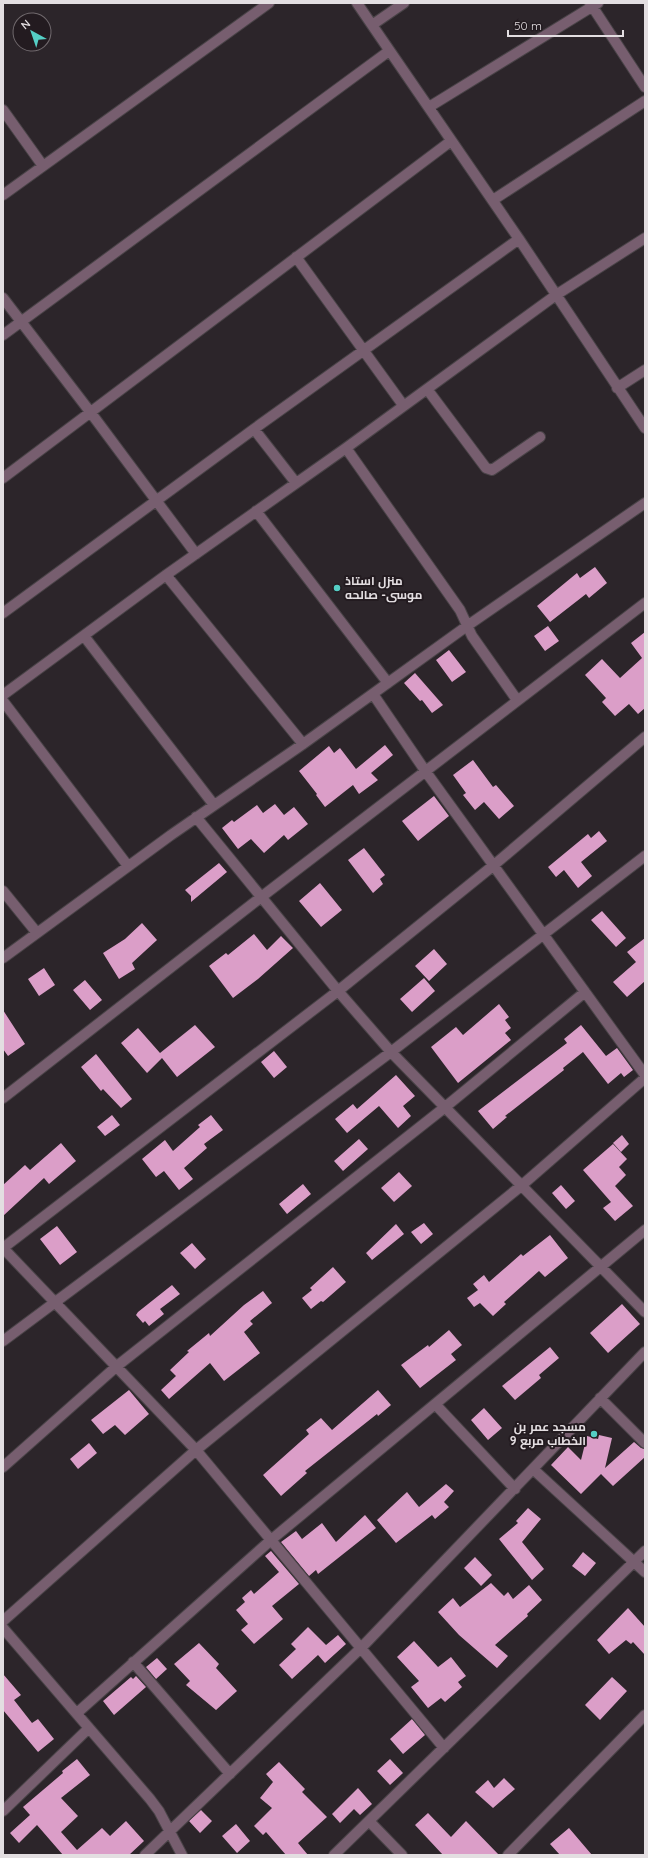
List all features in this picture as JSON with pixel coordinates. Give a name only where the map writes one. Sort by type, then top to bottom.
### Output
[{"type":"street","points":[[3,194],[269,3]]},
{"type":"street","points":[[357,3],[493,200],[645,428]]},
{"type":"street","points":[[372,25],[404,3]]},
{"type":"street","points":[[429,107],[593,4],[645,87]]},
{"type":"street","points":[[3,335],[389,51]]},
{"type":"street","points":[[493,200],[645,101]]},
{"type":"street","points":[[3,110],[43,166]]},
{"type":"street","points":[[3,478],[451,141]]},
{"type":"street","points":[[3,695],[166,574],[346,448],[556,295],[645,238]]},
{"type":"street","points":[[3,613],[156,500],[519,239]]},
{"type":"street","points":[[296,257],[365,350],[403,405]]},
{"type":"street","points":[[3,298],[196,554]]},
{"type":"street","points":[[617,388],[645,370]]},
{"type":"street","points":[[427,389],[486,468],[492,470],[540,437]]},
{"type":"street","points":[[254,429],[296,483]]},
{"type":"street","points":[[346,448],[460,610],[472,636],[517,700]]},
{"type":"street","points":[[3,958],[214,805],[303,744],[467,626],[645,503]]},
{"type":"street","points":[[256,511],[388,683]]},
{"type":"street","points":[[166,574],[303,744]]},
{"type":"street","points":[[3,1098],[260,898],[645,603]]},
{"type":"street","points":[[84,636],[214,805]]},
{"type":"street","points":[[373,694],[426,772],[645,1075]]},
{"type":"street","points":[[3,701],[128,866]]},
{"type":"street","points":[[444,1748],[362,1647],[196,1450],[3,1248],[338,991],[494,865],[645,737]]},
{"type":"street","points":[[196,818],[260,898],[391,1052],[444,1108],[645,1312]]},
{"type":"street","points":[[3,1341],[391,1052],[645,856]]},
{"type":"street","points":[[3,891],[37,933]]},
{"type":"street","points":[[3,1467],[117,1366],[444,1108],[584,992]]},
{"type":"street","points":[[3,1621],[196,1450],[521,1186],[645,1078]]},
{"type":"street","points":[[77,1713],[271,1540],[436,1405],[645,1230]]},
{"type":"street","points":[[145,1855],[362,1647],[645,1352]]},
{"type":"street","points":[[600,1398],[645,1443]]},
{"type":"street","points":[[436,1405],[515,1489]]},
{"type":"street","points":[[533,1468],[645,1572]]},
{"type":"street","points":[[334,1855],[645,1551]]},
{"type":"street","points":[[3,1628],[150,1798],[170,1831],[182,1855]]},
{"type":"street","points":[[133,1662],[230,1774]]},
{"type":"street","points":[[508,1855],[645,1716]]},
{"type":"street","points":[[3,1811],[89,1728]]},
{"type":"street","points":[[368,1821],[402,1855]]},
{"type":"building","points":[[595,567],[607,583],[589,598],[586,594],[550,622],[537,606],[577,573],[580,578]]},
{"type":"building","points":[[548,626],[559,641],[545,651],[534,636]]},
{"type":"building","points":[[645,632],[645,708],[638,714],[629,704],[615,716],[602,702],[606,698],[585,675],[602,659],[620,678],[642,658],[631,643]]},
{"type":"building","points":[[449,650],[466,672],[452,682],[436,660]]},
{"type":"building","points":[[415,673],[443,705],[432,713],[422,700],[420,701],[404,683]]},
{"type":"building","points":[[385,745],[393,755],[371,773],[378,780],[359,794],[353,785],[325,807],[299,771],[329,746],[334,753],[340,748],[356,769]]},
{"type":"building","points":[[473,760],[493,787],[496,785],[514,806],[499,819],[484,802],[475,810],[463,795],[466,793],[453,775]]},
{"type":"building","points":[[434,796],[449,816],[418,841],[402,821]]},
{"type":"building","points":[[275,804],[284,815],[294,807],[308,824],[288,840],[284,835],[264,853],[251,839],[238,849],[222,828],[232,820],[234,822],[257,805],[263,813]]},
{"type":"building","points":[[599,831],[607,841],[581,862],[592,876],[578,888],[564,870],[556,877],[548,867],[588,834],[591,838]]},
{"type":"building","points":[[364,848],[385,875],[380,879],[383,884],[373,893],[348,860]]},
{"type":"building","points":[[219,863],[227,872],[191,902],[191,896],[185,890]]},
{"type":"building","points":[[320,883],[342,910],[321,927],[299,901]]},
{"type":"building","points":[[602,911],[626,938],[616,947],[591,920]]},
{"type":"building","points":[[142,923],[157,940],[132,963],[135,969],[119,979],[103,953],[125,939]]},
{"type":"building","points":[[254,934],[267,950],[281,936],[293,948],[258,979],[233,998],[209,966],[226,953],[228,955]]},
{"type":"building","points":[[645,938],[645,981],[627,997],[613,982],[636,962],[627,952]]},
{"type":"building","points":[[434,949],[447,964],[429,981],[415,966]]},
{"type":"building","points":[[44,968],[55,985],[39,996],[28,979]]},
{"type":"building","points":[[424,978],[435,991],[412,1012],[400,999]]},
{"type":"building","points":[[85,980],[102,1000],[90,1010],[73,990]]},
{"type":"building","points":[[499,1004],[509,1017],[505,1020],[511,1028],[505,1033],[511,1040],[458,1083],[431,1047],[456,1027],[463,1035]]},
{"type":"building","points":[[3,1010],[25,1044],[8,1056],[3,1049]]},
{"type":"building","points":[[195,1025],[215,1047],[177,1077],[162,1058],[147,1073],[121,1043],[138,1028],[160,1053]]},
{"type":"building","points":[[581,1025],[606,1056],[617,1048],[633,1070],[624,1077],[621,1073],[608,1084],[583,1052],[563,1068],[564,1070],[505,1116],[507,1117],[493,1129],[478,1111],[567,1043],[564,1039]]},
{"type":"building","points":[[274,1051],[287,1067],[274,1078],[261,1062]]},
{"type":"building","points":[[96,1054],[132,1099],[121,1108],[103,1089],[101,1091],[81,1067]]},
{"type":"building","points":[[396,1075],[415,1096],[403,1106],[411,1116],[398,1128],[379,1106],[347,1133],[335,1119],[353,1104],[357,1109]]},
{"type":"building","points":[[112,1115],[120,1125],[105,1136],[97,1127]]},
{"type":"building","points":[[211,1115],[223,1130],[204,1144],[207,1148],[184,1168],[193,1179],[179,1190],[164,1171],[156,1177],[142,1159],[165,1140],[173,1151],[200,1127],[198,1125]]},
{"type":"building","points":[[622,1135],[629,1144],[621,1152],[613,1143]]},
{"type":"building","points":[[359,1139],[368,1149],[343,1171],[334,1161]]},
{"type":"building","points":[[61,1143],[76,1161],[49,1184],[44,1178],[3,1216],[3,1185],[25,1165],[30,1170]]},
{"type":"building","points":[[613,1144],[627,1159],[619,1167],[626,1175],[615,1186],[633,1206],[615,1221],[603,1208],[611,1202],[583,1170]]},
{"type":"building","points":[[399,1172],[412,1186],[394,1202],[381,1188]]},
{"type":"building","points":[[303,1184],[311,1194],[287,1214],[279,1204]]},
{"type":"building","points":[[561,1185],[575,1201],[566,1209],[552,1193]]},
{"type":"building","points":[[424,1223],[433,1234],[421,1244],[411,1232]]},
{"type":"building","points":[[396,1224],[404,1234],[372,1260],[366,1253]]},
{"type":"building","points":[[57,1226],[77,1252],[60,1265],[40,1239]]},
{"type":"building","points":[[550,1235],[568,1258],[545,1277],[539,1271],[504,1302],[506,1304],[493,1316],[480,1303],[474,1307],[467,1298],[478,1290],[473,1284],[484,1275],[489,1282],[521,1254],[523,1256]]},
{"type":"building","points":[[192,1243],[206,1259],[195,1269],[180,1253]]},
{"type":"building","points":[[333,1267],[346,1282],[323,1302],[321,1301],[311,1309],[302,1298],[312,1290],[310,1288]]},
{"type":"building","points":[[172,1285],[180,1294],[160,1309],[164,1314],[149,1326],[145,1321],[143,1323],[136,1315],[138,1312]]},
{"type":"building","points":[[263,1291],[272,1303],[250,1321],[253,1324],[244,1332],[260,1353],[224,1381],[210,1363],[169,1399],[161,1390],[176,1376],[170,1370],[189,1352],[187,1351],[209,1333],[210,1336],[244,1305]]},
{"type":"building","points":[[622,1304],[640,1324],[608,1353],[590,1333]]},
{"type":"building","points":[[449,1330],[462,1345],[451,1354],[456,1360],[420,1388],[401,1365],[428,1345],[429,1347]]},
{"type":"building","points":[[550,1347],[559,1358],[539,1375],[541,1378],[515,1400],[502,1386]]},
{"type":"building","points":[[129,1390],[149,1414],[125,1435],[115,1425],[103,1434],[91,1420]]},
{"type":"building","points":[[378,1390],[391,1405],[378,1416],[377,1414],[305,1471],[307,1473],[281,1496],[263,1475],[309,1434],[306,1430],[321,1418],[332,1430]]},
{"type":"building","points":[[484,1408],[502,1428],[488,1440],[471,1420]]},
{"type":"building","points":[[599,1435],[612,1438],[605,1468],[634,1442],[641,1448],[645,1449],[645,1457],[613,1486],[601,1474],[581,1494],[551,1465],[568,1447],[581,1460],[587,1436],[598,1439]]},
{"type":"building","points":[[89,1443],[97,1453],[78,1469],[70,1459]]},
{"type":"building","points":[[446,1484],[454,1491],[444,1502],[449,1507],[435,1519],[432,1515],[396,1543],[377,1520],[407,1492],[419,1507]]},
{"type":"building","points":[[528,1508],[541,1519],[522,1542],[544,1569],[532,1580],[499,1539],[518,1523],[516,1521]]},
{"type":"building","points":[[365,1515],[376,1528],[318,1574],[316,1570],[309,1576],[281,1542],[296,1531],[302,1539],[322,1523],[336,1542]]},
{"type":"building","points":[[271,1551],[299,1584],[272,1606],[283,1619],[254,1644],[241,1630],[248,1624],[236,1610],[245,1602],[242,1598],[251,1590],[254,1594],[279,1572],[265,1556]]},
{"type":"building","points":[[583,1552],[596,1563],[585,1576],[572,1566]]},
{"type":"building","points":[[475,1557],[492,1575],[481,1586],[464,1568]]},
{"type":"building","points":[[491,1583],[504,1596],[508,1592],[513,1599],[529,1585],[542,1600],[527,1614],[528,1616],[495,1645],[508,1656],[497,1668],[459,1635],[438,1612],[453,1598],[460,1607]]},
{"type":"building","points":[[628,1608],[645,1627],[645,1655],[633,1642],[631,1644],[626,1640],[609,1654],[597,1640]]},
{"type":"building","points":[[308,1627],[326,1645],[338,1635],[346,1644],[325,1663],[318,1655],[292,1679],[279,1665],[296,1649],[291,1644]]},
{"type":"building","points":[[414,1641],[438,1667],[451,1657],[466,1676],[458,1682],[462,1687],[445,1702],[441,1698],[428,1708],[411,1687],[419,1681],[397,1657]]},
{"type":"building","points":[[199,1643],[219,1664],[216,1668],[237,1691],[216,1710],[186,1685],[190,1681],[174,1664]]},
{"type":"building","points":[[157,1658],[167,1669],[156,1679],[146,1667]]},
{"type":"building","points":[[3,1674],[21,1695],[14,1700],[32,1723],[38,1719],[54,1739],[38,1752],[3,1710]]},
{"type":"building","points":[[136,1676],[146,1687],[114,1715],[103,1701],[131,1677],[133,1679]]},
{"type":"building","points":[[612,1677],[627,1691],[600,1720],[585,1705]]},
{"type":"building","points":[[412,1719],[425,1735],[403,1754],[390,1739]]},
{"type":"building","points":[[77,1759],[90,1775],[61,1798],[78,1816],[61,1832],[77,1850],[102,1828],[110,1836],[126,1821],[144,1841],[129,1855],[63,1855],[37,1825],[19,1843],[10,1833],[30,1815],[23,1807]]},
{"type":"building","points":[[390,1759],[403,1773],[390,1785],[377,1771]]},
{"type":"building","points":[[279,1762],[305,1789],[302,1792],[327,1817],[298,1843],[308,1855],[286,1855],[266,1832],[263,1835],[254,1826],[272,1808],[260,1798],[273,1782],[266,1774]]},
{"type":"building","points":[[504,1778],[515,1789],[493,1808],[475,1792],[488,1780],[494,1788]]},
{"type":"building","points":[[358,1788],[372,1804],[360,1815],[354,1809],[340,1823],[332,1814]]},
{"type":"building","points":[[201,1810],[212,1821],[200,1833],[189,1821]]},
{"type":"building","points":[[428,1813],[451,1837],[466,1821],[499,1855],[443,1855],[415,1825]]},
{"type":"building","points":[[236,1824],[250,1841],[237,1853],[222,1836]]},
{"type":"building","points":[[569,1828],[592,1855],[560,1855],[550,1844]]},
{"type":"place","name":"منزل استاذ موسى- صالحه","points":[[337,588]]},
{"type":"place","name":"مسجد عمر بن الخطاب مربع 9","points":[[594,1434]]}]
